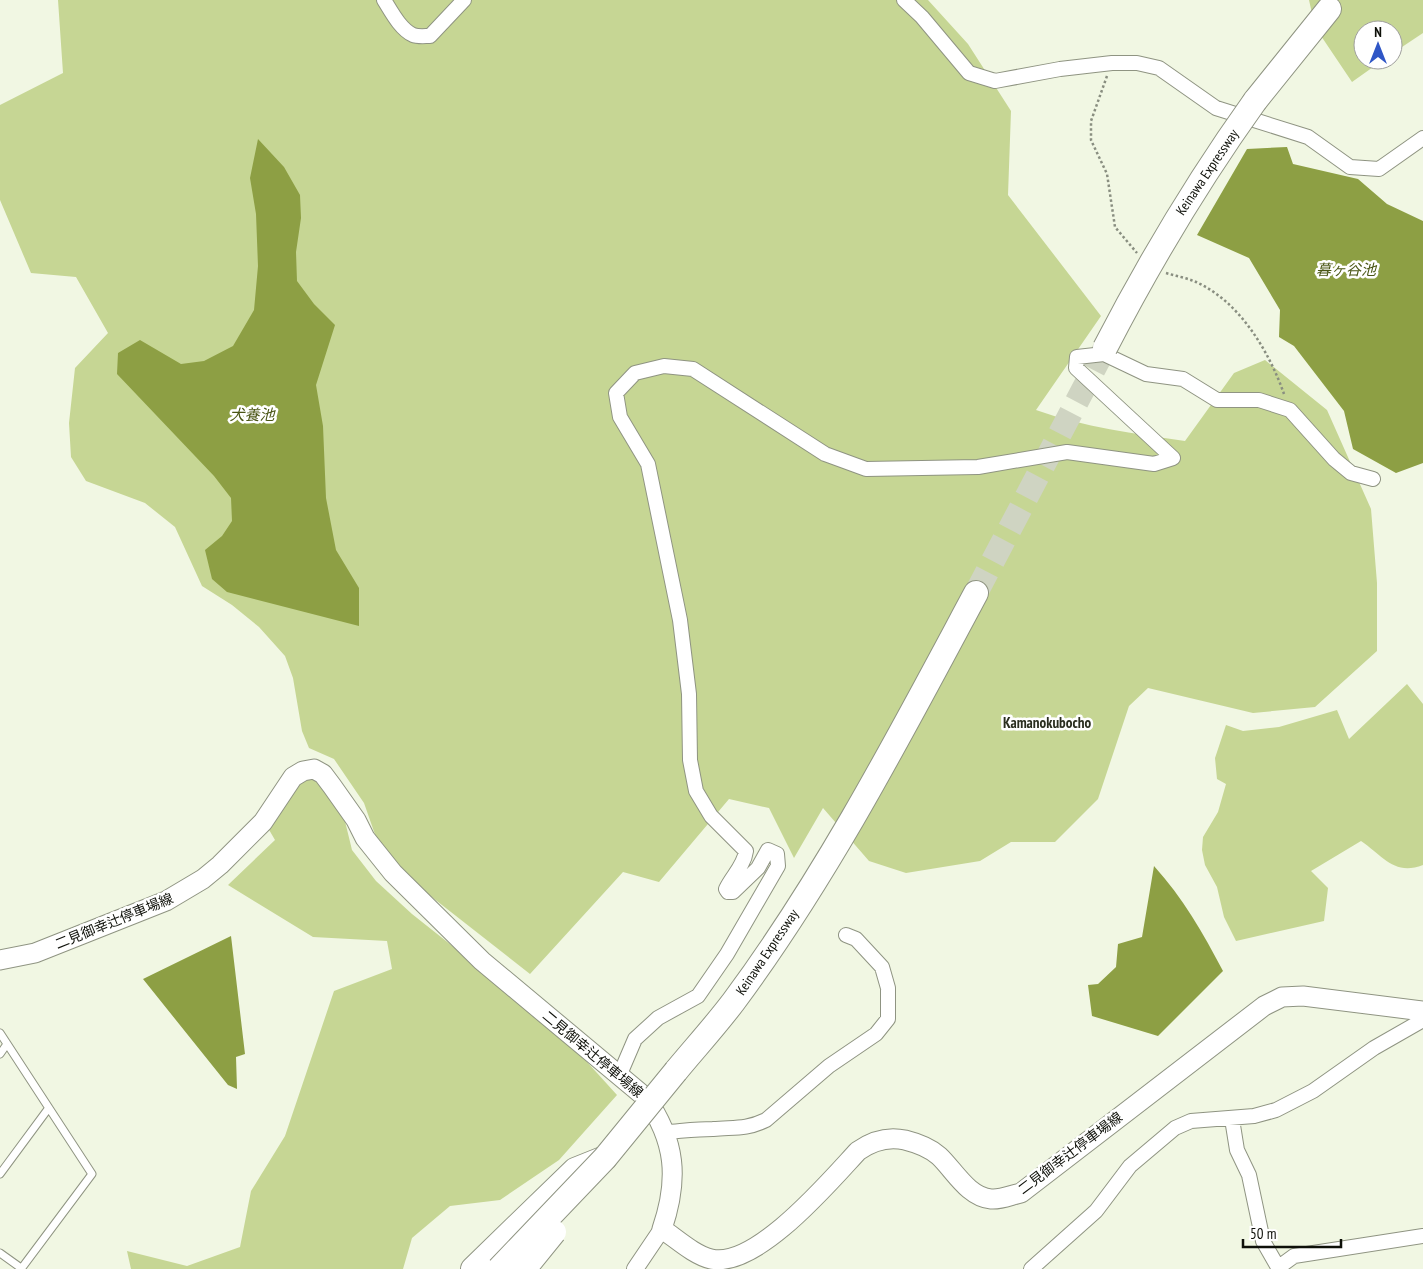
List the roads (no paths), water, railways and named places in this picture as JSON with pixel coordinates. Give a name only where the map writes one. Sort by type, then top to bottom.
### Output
[{"type":"highway","name":"Keinawa Expressway","points":[[1105,348],[1142,276],[1180,212],[1255,100],[1329,9]]},
{"type":"highway","name":"Keinawa Expressway","points":[[499,1269],[605,1158],[733,1002],[819,875],[907,722],[976,593]]},
{"type":"highway","points":[[524,1269],[643,1124],[668,1080]]},
{"type":"highway","points":[[474,1268],[575,1170],[605,1158]]},
{"type":"main road","name":"二見御幸辻停車場線","points":[[0,960],[35,953],[166,901],[186,890],[220,865],[263,822],[293,777],[304,771],[314,769],[323,774],[356,820],[365,838],[414,893],[482,960],[620,1074],[645,1097],[666,1132],[674,1174],[670,1208],[662,1230],[699,1254],[722,1260],[745,1253],[798,1214],[858,1151],[869,1143],[883,1139],[899,1138],[928,1148],[969,1189],[991,1200],[1003,1198],[1020,1192],[1264,1006],[1282,997],[1303,996],[1423,1010]]},
{"type":"street","points":[[384,0],[396,18],[410,33],[430,36],[464,0]]},
{"type":"street","points":[[904,0],[922,17],[969,73],[995,81],[1060,69],[1112,63],[1137,63],[1160,68],[1216,108],[1308,137],[1350,167],[1380,169],[1423,138]]},
{"type":"street","points":[[620,1074],[635,1039],[658,1018],[698,996],[727,954],[778,866],[776,854],[768,850],[758,868],[733,892],[728,892],[729,883],[744,862],[746,851],[711,816],[696,791],[690,760],[689,694],[680,620],[648,464],[620,417],[616,393],[635,373],[664,366],[693,369],[825,454],[866,469],[978,467],[1066,452],[1154,464],[1173,458],[1076,368],[1077,357],[1104,354],[1146,374],[1183,379],[1218,400],[1259,400],[1290,410],[1334,459],[1351,473],[1373,479]]},
{"type":"street","points":[[666,1132],[715,1128],[741,1129],[754,1126],[766,1120],[829,1066],[876,1034],[888,1019],[888,988],[882,968],[856,939],[846,935]]},
{"type":"street","points":[[1031,1269],[1096,1211],[1130,1166],[1175,1128],[1191,1121],[1254,1116],[1276,1110],[1313,1091],[1374,1048],[1423,1020]]},
{"type":"street","points":[[1232,1118],[1237,1150],[1249,1175],[1262,1241],[1279,1268],[1294,1256],[1423,1236]]},
{"type":"street","points":[[635,1269],[662,1230]]},
{"type":"lane","points":[[0,1033],[92,1174],[21,1268],[0,1253]]},
{"type":"lane","points":[[0,1054],[7,1044]]},
{"type":"lane","points":[[0,1174],[48,1109]]},
{"type":"water","name":"犬養池","points":[[258,139],[284,167],[300,195],[301,218],[296,252],[297,281],[314,304],[335,325],[316,385],[323,426],[326,498],[336,550],[359,588],[359,626],[227,592],[212,579],[205,550],[222,536],[232,521],[231,498],[214,476],[117,374],[118,353],[140,340],[181,364],[204,361],[233,346],[254,310],[258,266],[256,214],[250,178]]},
{"type":"water","name":"暮ヶ谷池","points":[[1287,147],[1293,164],[1358,179],[1387,204],[1423,221],[1423,463],[1396,473],[1353,449],[1344,411],[1294,346],[1279,337],[1280,310],[1249,258],[1197,235],[1247,149]]},
{"type":"water","points":[[1154,866],[1192,916],[1223,971],[1158,1036],[1092,1016],[1088,985],[1098,984],[1116,967],[1118,944],[1142,937]]},
{"type":"water","points":[[231,936],[245,1054],[236,1057],[237,1089],[228,1085],[143,979]]},
{"type":"tunnel","points":[[976,593],[1105,348]]},
{"type":"district","name":"Kamanokubocho","points":[[1047,723]]}]
